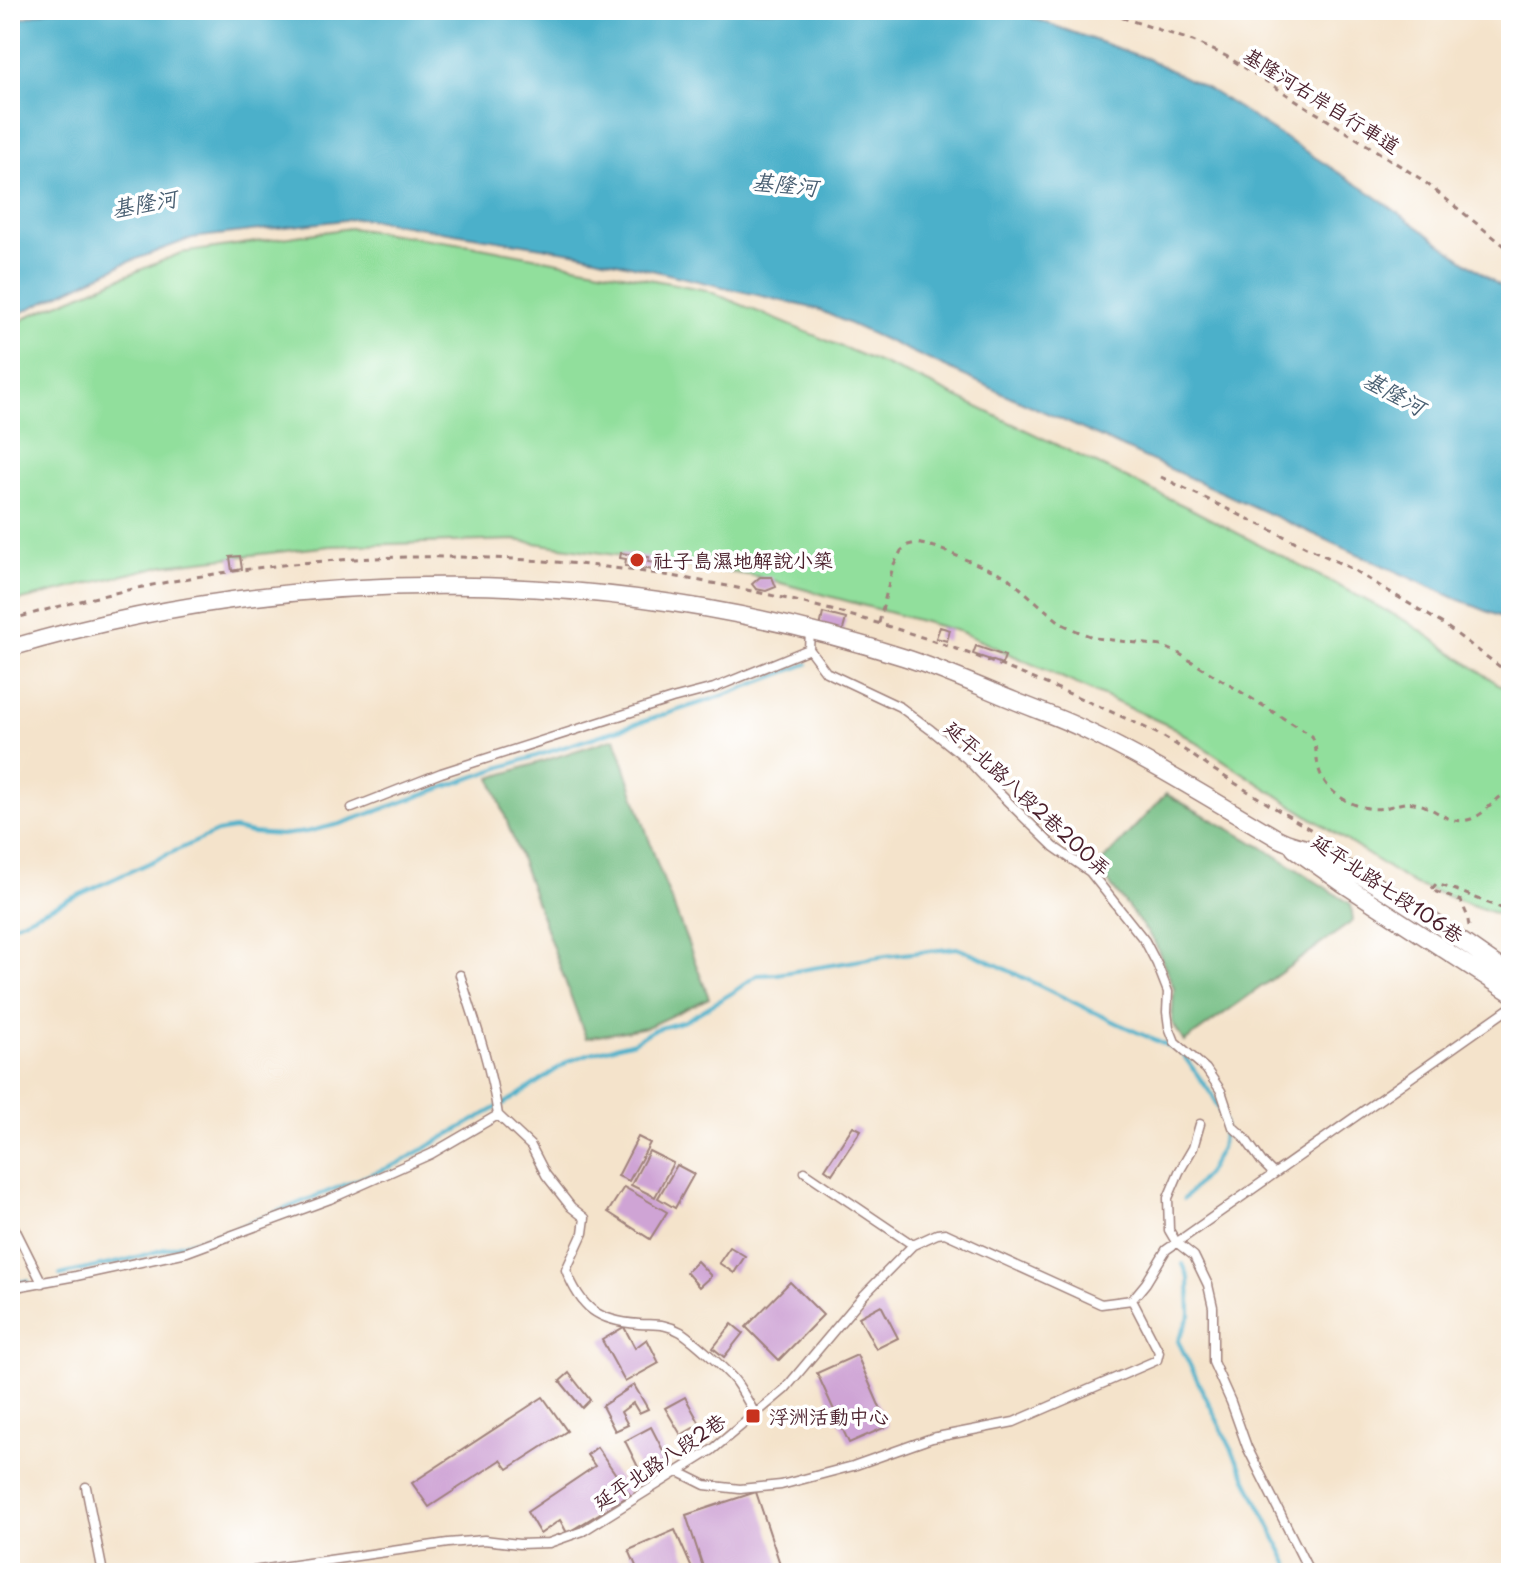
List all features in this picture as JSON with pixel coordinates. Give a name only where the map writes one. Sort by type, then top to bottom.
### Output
[{"type":"street","points":[[10,648],[139,616],[300,592],[401,586],[495,586],[681,604],[810,640],[904,658],[1080,728],[1165,771],[1283,841],[1317,851],[1429,918],[1511,992]]},
{"type":"lane","points":[[352,808],[441,773],[714,688],[810,640]]},
{"type":"lane","name":"延平北路八段2巷200弄","points":[[810,640],[826,672],[900,707],[931,730],[967,759],[1054,847],[1090,872],[1145,941],[1157,964],[1168,992],[1169,1027],[1175,1042],[1206,1069],[1221,1091],[1233,1127],[1274,1174]]},
{"type":"lane","points":[[10,1288],[187,1252],[285,1217],[431,1154],[498,1115],[482,1043],[460,975]]},
{"type":"lane","points":[[755,1414],[785,1389],[863,1296],[913,1245],[937,1234],[945,1233],[1101,1304],[1132,1300],[1166,1250],[1274,1174],[1511,992]]},
{"type":"lane","name":"延平北路八段2巷","points":[[239,1573],[448,1543],[484,1540],[549,1543],[583,1531],[679,1472],[712,1450],[755,1414],[734,1380],[681,1333],[660,1323],[638,1324],[603,1317],[587,1308],[566,1270],[583,1233],[585,1218],[571,1207],[546,1175],[531,1146],[498,1115]]},
{"type":"lane","points":[[1200,1124],[1193,1148],[1168,1198],[1169,1230],[1176,1242],[1194,1256],[1208,1285],[1213,1307],[1213,1362],[1247,1447],[1310,1573]]},
{"type":"lane","points":[[805,1172],[913,1245]]},
{"type":"lane","points":[[10,1219],[42,1283]]},
{"type":"lane","points":[[679,1472],[705,1485],[728,1488],[781,1485],[853,1466],[932,1438],[1014,1422],[1157,1360],[1159,1352],[1132,1300]]},
{"type":"lane","points":[[86,1487],[103,1573]]},
{"type":"path","name":"基隆河右岸自行車道","points":[[1099,10],[1193,41],[1226,56],[1421,179],[1511,251]]},
{"type":"path","points":[[1161,477],[1350,568],[1443,624],[1511,675]]},
{"type":"path","points":[[879,623],[893,566],[901,551],[916,543],[935,547],[1006,576],[1062,624],[1095,638],[1162,646],[1235,687],[1312,736],[1316,744],[1319,774],[1346,801],[1362,807],[1382,808],[1403,802],[1416,803],[1453,821],[1470,820],[1511,791]]},
{"type":"path","points":[[1469,930],[1461,901],[1431,890],[1436,884],[1511,912]]},
{"type":"green space","points":[[350,228],[470,245],[706,290],[921,380],[1195,511],[1408,622],[1511,693],[1511,919],[1413,884],[1174,728],[961,632],[755,576],[515,540],[330,546],[165,565],[10,603],[10,328],[31,315],[181,253]]},
{"type":"green space","points":[[615,738],[658,866],[709,998],[647,1027],[586,1038],[491,778]]},
{"type":"green space","points":[[1166,794],[1262,847],[1351,904],[1353,921],[1184,1042],[1172,1022],[1174,988],[1154,941],[1097,867]]},
{"type":"water","name":"基隆河","points":[[50,10],[1010,10],[1148,59],[1210,90],[1372,194],[1511,294],[1511,621],[817,309],[579,253],[361,218],[192,238],[123,264],[10,318],[10,22]]},
{"type":"building","name":"社子島濕地解說小築","points":[[621,553],[649,557],[648,562],[655,563],[654,570],[625,566],[626,559],[620,558]]},
{"type":"building","points":[[240,556],[242,569],[232,571],[230,557]]},
{"type":"building","points":[[760,577],[772,577],[776,587],[766,591],[756,589],[752,584]]},
{"type":"building","points":[[823,613],[846,619],[842,633],[820,628]]},
{"type":"building","points":[[940,627],[950,630],[947,641],[936,638]]},
{"type":"building","points":[[976,646],[1005,656],[1002,664],[973,654]]},
{"type":"building","points":[[853,1126],[861,1130],[832,1174],[825,1169]]},
{"type":"building","points":[[638,1137],[650,1143],[629,1181],[618,1176]]},
{"type":"building","points":[[649,1151],[673,1163],[655,1197],[631,1185]]},
{"type":"building","points":[[677,1165],[694,1174],[675,1208],[658,1198]]},
{"type":"building","points":[[624,1187],[667,1212],[650,1239],[608,1212]]},
{"type":"building","points":[[730,1247],[745,1256],[734,1273],[719,1263]]},
{"type":"building","points":[[697,1261],[711,1276],[699,1287],[686,1272]]},
{"type":"building","points":[[790,1282],[823,1315],[779,1360],[746,1327]]},
{"type":"building","points":[[881,1305],[898,1338],[876,1349],[859,1317]]},
{"type":"building","points":[[732,1324],[743,1333],[724,1357],[713,1348]]},
{"type":"building","points":[[624,1327],[635,1348],[647,1339],[659,1363],[625,1382],[602,1340]]},
{"type":"building","points":[[857,1355],[888,1426],[849,1443],[817,1373]]},
{"type":"building","points":[[569,1373],[590,1400],[582,1408],[560,1381]]},
{"type":"building","points":[[634,1385],[648,1409],[639,1413],[633,1403],[621,1412],[628,1425],[615,1431],[602,1406]]},
{"type":"building","points":[[543,1397],[567,1431],[508,1469],[501,1460],[429,1507],[412,1483]]},
{"type":"building","points":[[685,1397],[700,1424],[681,1435],[665,1408]]},
{"type":"building","points":[[651,1427],[670,1464],[643,1477],[625,1441]]},
{"type":"building","points":[[597,1447],[630,1495],[567,1533],[560,1520],[540,1534],[527,1512],[595,1466],[587,1455]]},
{"type":"building","points":[[756,1492],[783,1573],[705,1573],[686,1515]]},
{"type":"building","points":[[675,1530],[694,1573],[639,1573],[629,1550]]},
{"type":"waterway","points":[[10,926],[217,832],[234,829],[281,835],[340,824],[502,767],[725,695],[807,664]]},
{"type":"waterway","points":[[60,1275],[123,1261],[232,1230],[399,1163],[517,1096],[569,1061],[634,1042],[653,1030],[685,1021],[757,975],[957,948],[1181,1052],[1212,1095],[1225,1123],[1221,1148],[1208,1172],[1184,1199]]},
{"type":"waterway","points":[[1183,1264],[1189,1278],[1190,1315],[1178,1341],[1293,1573]]},
{"type":"waterway","points":[[10,1283],[28,1281]]},
{"type":"place","name":"社子島濕地解說小築","points":[[637,560]]},
{"type":"place","name":"浮洲活動中心","points":[[753,1416]]}]
